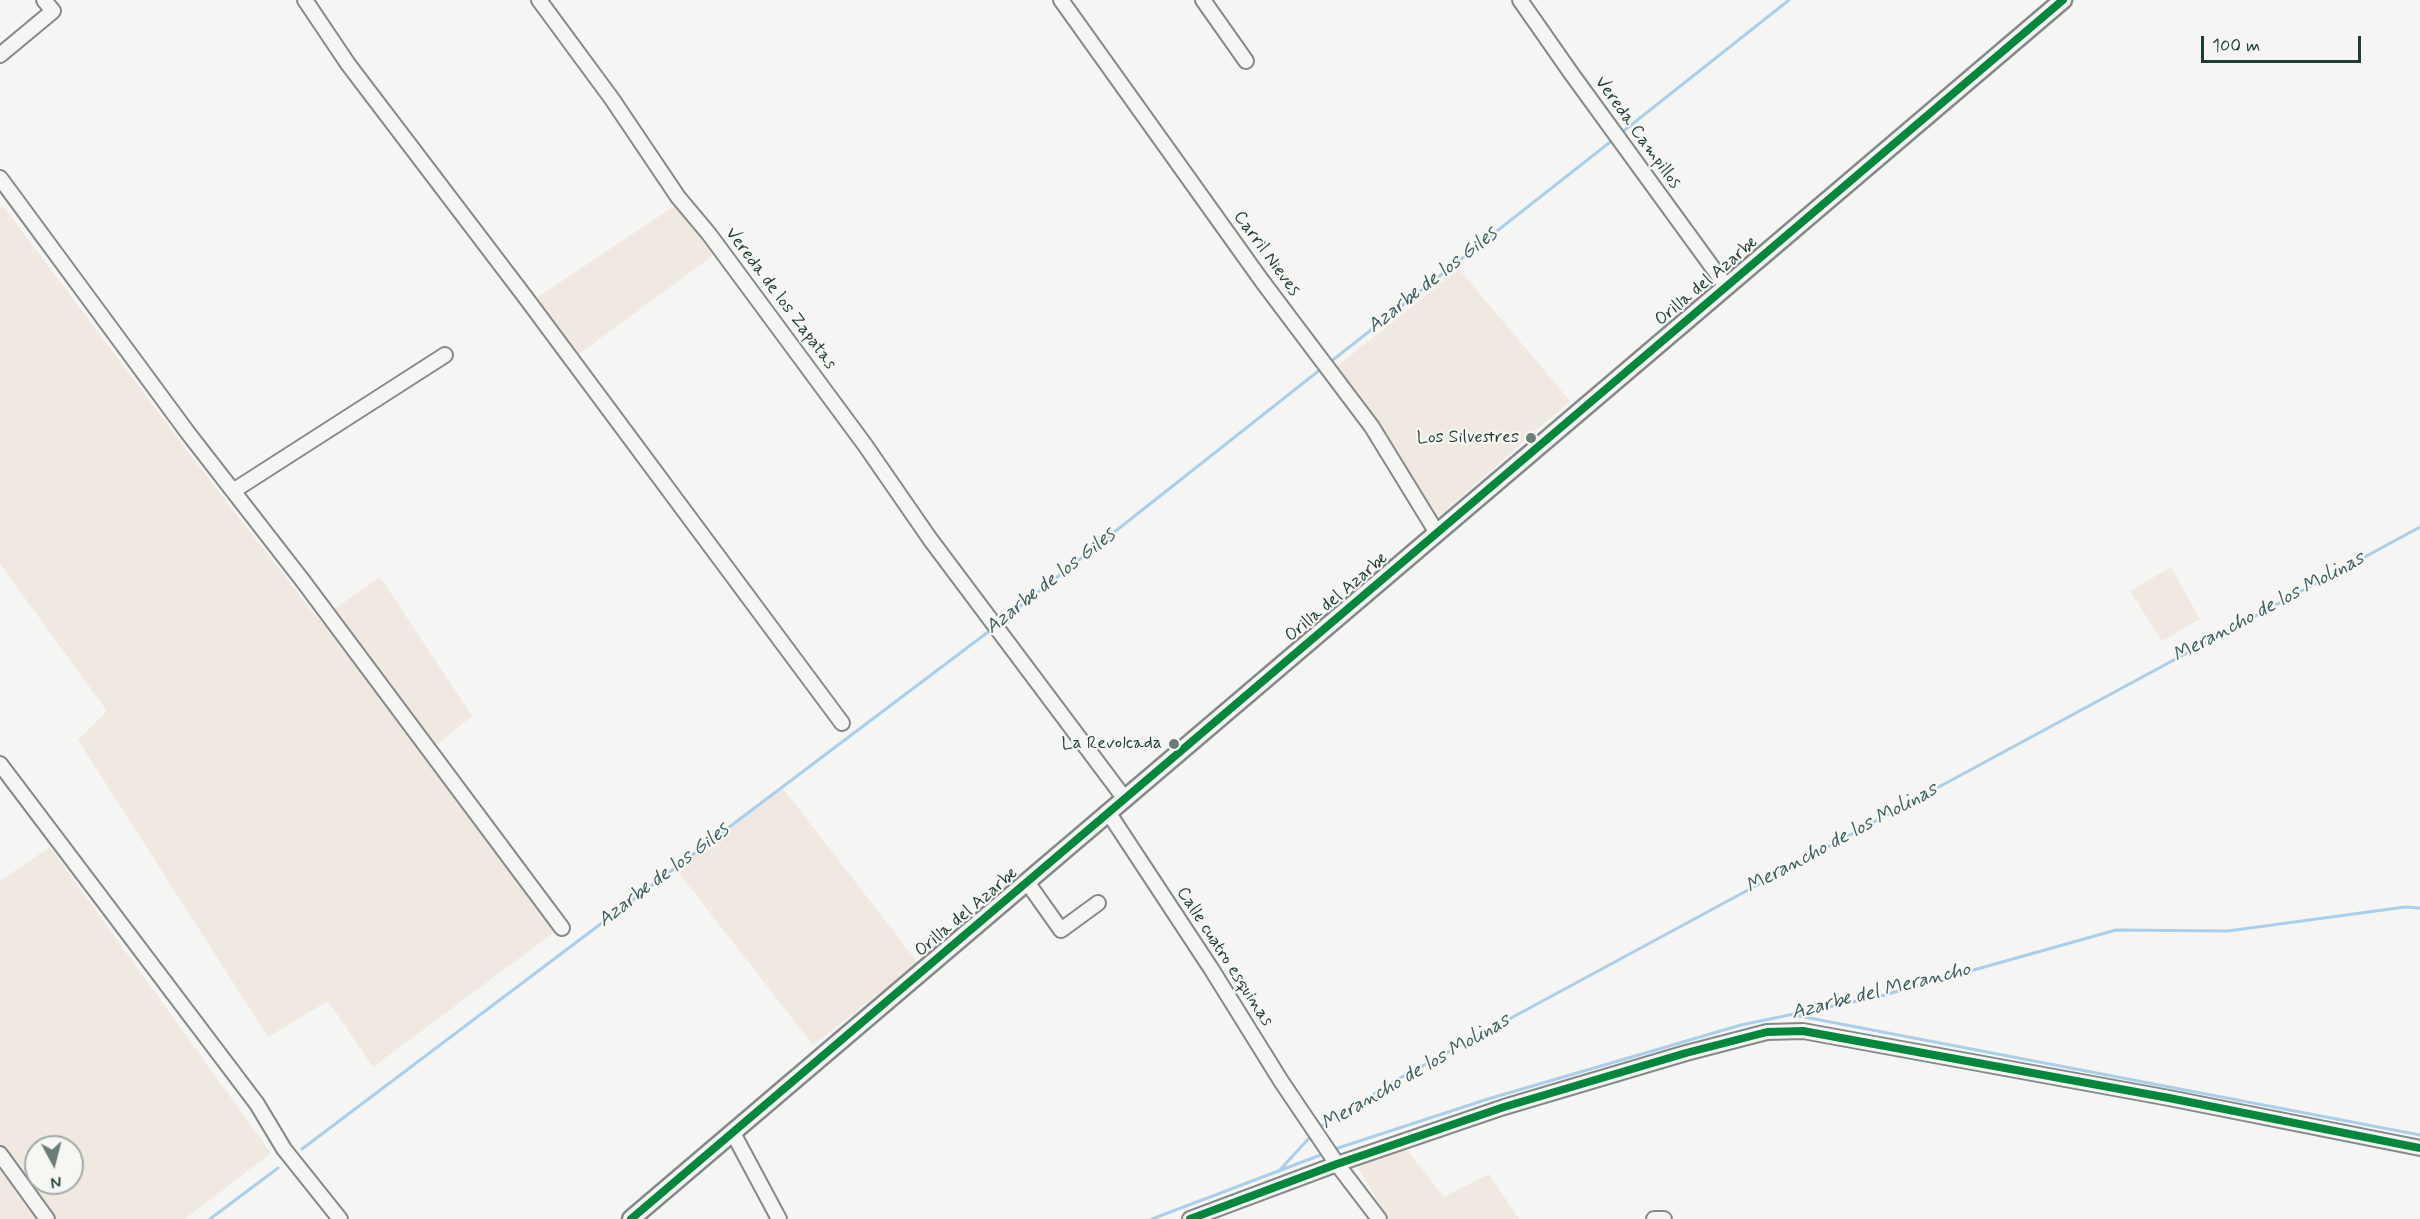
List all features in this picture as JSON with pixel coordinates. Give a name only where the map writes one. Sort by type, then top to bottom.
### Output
[{"type":"street","points":[[3,47],[53,11],[44,0]]},
{"type":"street","points":[[305,0],[348,64],[526,298],[842,723]]},
{"type":"street","name":"Vereda de los Zapatas","points":[[539,0],[612,99],[678,196],[709,234],[858,435],[930,539],[1125,799]]},
{"type":"street","name":"Carril Nieves","points":[[1061,0],[1262,281],[1372,427],[1437,533]]},
{"type":"street","points":[[1203,0],[1246,61]]},
{"type":"street","name":"Vereda Campillos","points":[[1521,0],[1571,73],[1726,286]]},
{"type":"street","name":"Orilla del Azarbe","points":[[631,1219],[2063,0]]},
{"type":"street","points":[[0,178],[562,928]]},
{"type":"street","points":[[233,491],[445,355]]},
{"type":"street","points":[[0,764],[257,1104],[284,1149],[340,1219]]},
{"type":"street","name":"Calle cuatro esquinas","points":[[1108,812],[1333,1158]]},
{"type":"street","points":[[1027,882],[1061,930],[1098,903]]},
{"type":"street","points":[[1190,1219],[1333,1158],[1686,1053],[1767,1032],[1803,1031],[2169,1098],[2420,1148]]},
{"type":"street","points":[[733,1132],[779,1219]]},
{"type":"street","points":[[0,1154],[47,1219]]},
{"type":"street","points":[[1333,1158],[1379,1219]]},
{"type":"street","points":[[1654,1219],[1664,1219]]},
{"type":"shaded area","points":[[679,203],[715,254],[564,365],[523,307]]},
{"type":"shaded area","points":[[3,206],[208,478],[319,620],[380,577],[472,716],[423,756],[556,931],[373,1067],[328,1001],[268,1037],[78,740],[107,711],[0,564],[0,208]]},
{"type":"shaded area","points":[[1459,269],[1570,401],[1436,519],[1337,366]]},
{"type":"shaded area","points":[[2171,567],[2200,619],[2162,641],[2130,591]]},
{"type":"shaded area","points":[[782,787],[918,963],[813,1045],[675,868]]},
{"type":"shaded area","points":[[50,847],[271,1153],[185,1219],[0,1219],[0,881]]},
{"type":"shaded area","points":[[1407,1150],[1444,1197],[1489,1174],[1519,1219],[1388,1219],[1356,1164]]},
{"type":"waterway","name":"Azarbe de los Giles","points":[[1621,133],[1789,0]]},
{"type":"waterway","name":"Azarbe de los Giles","points":[[1329,363],[1614,139]]},
{"type":"waterway","name":"Azarbe de los Giles","points":[[999,623],[1321,369]]},
{"type":"waterway","name":"Merancho de los Molinas","points":[[1318,1128],[1400,1078],[2420,527]]},
{"type":"waterway","name":"Azarbe de los Giles","points":[[302,1149],[992,629]]},
{"type":"waterway","name":"Azarbe del Merancho","points":[[1332,1150],[1488,1099],[1741,1025],[1881,996],[2116,930],[2228,931],[2405,907],[2420,908]]},
{"type":"waterway","points":[[1794,1015],[2420,1135]]},
{"type":"waterway","name":"Merancho de los Molinas","points":[[1278,1172],[1312,1135]]},
{"type":"waterway","name":"Azarbe del Merancho","points":[[1152,1219],[1326,1153]]},
{"type":"waterway","name":"Azarbe de los Giles","points":[[210,1219],[278,1168]]},
{"type":"cycle path","points":[[631,1219],[2063,0]]},
{"type":"cycle path","points":[[1190,1219],[1337,1164],[1504,1107],[1686,1053],[1767,1032],[1803,1031],[2169,1098],[2420,1148]]},
{"type":"place","name":"Los Silvestres","points":[[1531,438]]},
{"type":"place","name":"La Revolcada","points":[[1174,744]]}]
